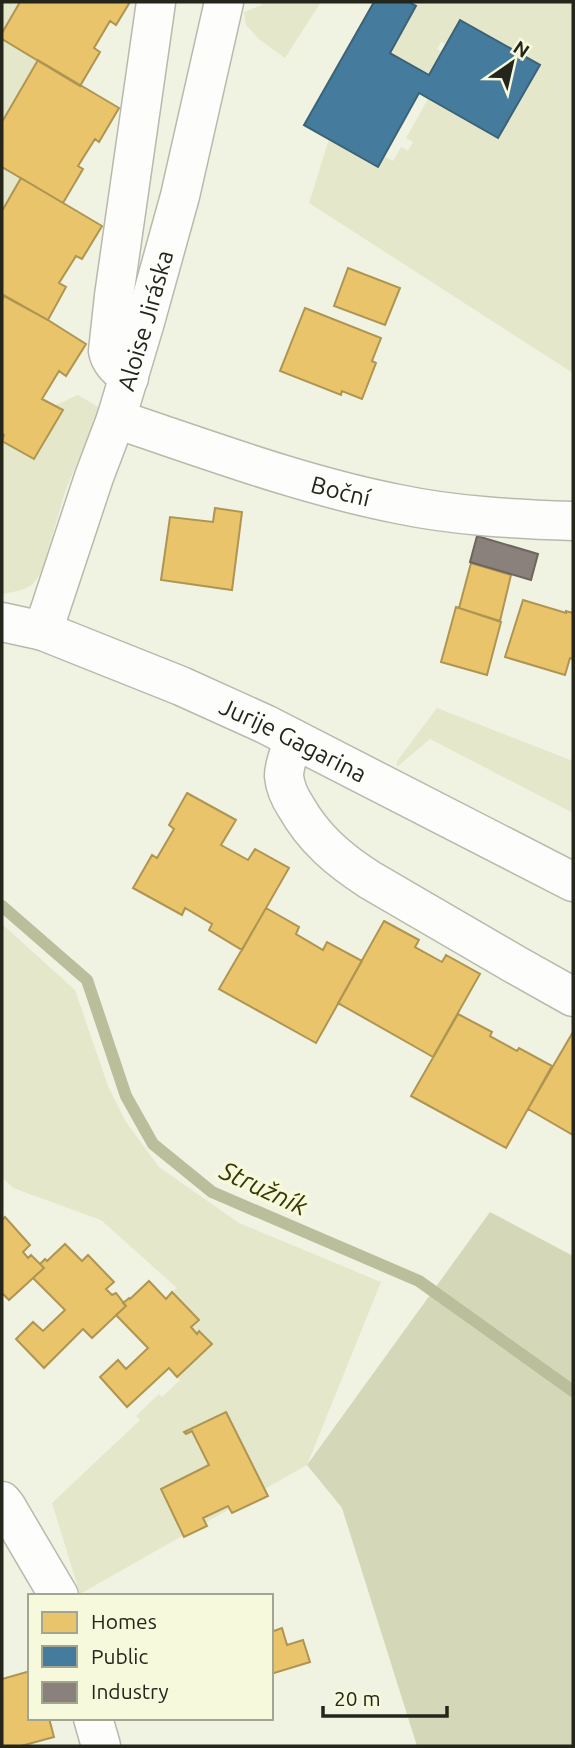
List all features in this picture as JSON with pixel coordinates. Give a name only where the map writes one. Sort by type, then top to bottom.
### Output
[{"type":"street","points":[[129,378],[109,357],[109,331],[156,2]]},
{"type":"street","name":"Aloise Jiráska","points":[[43,631],[129,378],[180,196],[224,2]]},
{"type":"street","name":"Boční","points":[[116,419],[279,474],[399,505],[573,522]]},
{"type":"street","name":"Jurije Gagarina","points":[[2,622],[43,631],[181,686],[265,724],[573,882]]},
{"type":"street","points":[[294,739],[284,778],[287,790],[303,820],[328,849],[370,880],[573,997]]},
{"type":"street","points":[[2,1502],[58,1594]]},
{"type":"street","points":[[94,1720],[101,1746]]},
{"type":"green space","points":[[2,2],[20,2],[2,33]]},
{"type":"green space","points":[[263,2],[321,2],[285,58],[260,40],[246,25],[244,12],[262,5]]},
{"type":"green space","points":[[409,2],[573,2],[573,373],[309,203],[329,139],[393,161],[401,147],[408,151],[413,142],[406,138],[428,99],[498,137],[539,65],[460,20],[446,44],[441,42],[437,49],[442,52],[429,75],[390,53],[416,7]]},
{"type":"green space","points":[[2,39],[38,60],[2,122]]},
{"type":"green space","points":[[2,167],[21,178],[2,211]]},
{"type":"green space","points":[[78,395],[100,408],[65,492],[44,564],[32,585],[3,594],[2,441],[34,459],[53,406]]},
{"type":"green space","points":[[437,708],[573,761],[573,813],[430,739],[397,767],[397,761]]},
{"type":"green space","points":[[2,924],[75,990],[108,1086],[126,1122],[159,1167],[239,1223],[381,1282],[307,1465],[80,1594],[52,1503],[140,1420],[136,1416],[159,1394],[162,1397],[180,1380],[177,1377],[199,1331],[197,1334],[191,1327],[198,1320],[172,1292],[177,1288],[101,1220],[13,1188],[2,1177]]},
{"type":"green space","points":[[490,1212],[573,1256],[573,1746],[417,1746],[342,1508],[307,1465]]},
{"type":"building: Homes","points":[[20,2],[130,2],[116,25],[110,21],[94,48],[100,52],[80,86],[2,39],[2,33]]},
{"type":"building: Homes","points":[[38,60],[119,108],[99,142],[95,139],[78,166],[83,169],[63,203],[2,167],[2,122]]},
{"type":"building: Homes","points":[[21,178],[102,226],[82,259],[76,256],[59,283],[66,287],[48,320],[2,294],[2,211]]},
{"type":"building: Homes","points":[[348,268],[400,288],[385,325],[334,306]]},
{"type":"building: Homes","points":[[4,296],[86,344],[66,376],[59,371],[42,399],[63,410],[34,459],[2,441]]},
{"type":"building: Homes","points":[[305,308],[381,338],[372,361],[376,363],[362,399],[342,391],[341,395],[280,371]]},
{"type":"building: Homes","points":[[215,508],[242,512],[232,590],[161,580],[170,517],[213,522]]},
{"type":"building: Homes","points":[[471,563],[511,575],[500,621],[459,608]]},
{"type":"building: Homes","points":[[523,600],[573,613],[573,659],[570,658],[565,675],[505,657]]},
{"type":"building: Homes","points":[[456,607],[501,622],[487,675],[441,662]]},
{"type":"building: Homes","points":[[187,793],[236,820],[221,845],[248,860],[255,849],[289,868],[242,950],[209,930],[212,924],[185,908],[182,915],[133,888],[152,855],[157,858],[174,829],[169,825]]},
{"type":"building: Homes","points":[[266,908],[299,927],[296,934],[323,950],[327,942],[362,961],[316,1043],[219,989]]},
{"type":"building: Homes","points":[[384,921],[419,940],[415,947],[442,962],[446,955],[480,974],[433,1057],[338,1003]]},
{"type":"building: Homes","points":[[458,1014],[492,1032],[490,1036],[517,1051],[519,1048],[552,1066],[506,1148],[411,1096]]},
{"type":"building: Homes","points":[[573,1032],[573,1135],[528,1109]]},
{"type":"building: Homes","points":[[5,1217],[30,1245],[23,1252],[28,1258],[31,1255],[44,1268],[9,1300],[2,1293],[2,1220]]},
{"type":"building: Homes","points":[[65,1244],[82,1261],[88,1255],[114,1282],[106,1289],[112,1295],[116,1293],[126,1306],[92,1338],[83,1329],[44,1368],[16,1339],[33,1322],[43,1331],[65,1310],[33,1278],[44,1268],[40,1264]]},
{"type":"building: Homes","points":[[149,1281],[166,1299],[172,1292],[199,1320],[191,1327],[212,1344],[177,1377],[169,1368],[127,1407],[100,1377],[118,1360],[126,1369],[148,1348],[116,1315],[126,1306],[123,1303]]},
{"type":"building: Homes","points":[[226,1412],[268,1496],[232,1513],[228,1506],[203,1518],[207,1526],[184,1537],[161,1489],[209,1465],[192,1431],[186,1434],[184,1432]]},
{"type":"building: Homes","points":[[282,1628],[287,1645],[303,1640],[310,1662],[273,1673],[273,1631]]},
{"type":"building: Homes","points":[[28,1672],[28,1720],[50,1720],[54,1737],[21,1746],[2,1746],[2,1679]]},
{"type":"building: Public","points":[[374,2],[409,2],[416,6],[390,53],[429,75],[460,20],[540,65],[498,138],[419,93],[378,167],[304,125]]},
{"type":"building: Industry","points":[[477,536],[538,554],[531,580],[470,562]]},
{"type":"waterway","name":"Stružník","points":[[2,906],[87,980],[126,1096],[153,1144],[212,1192],[419,1281],[573,1391]]}]
